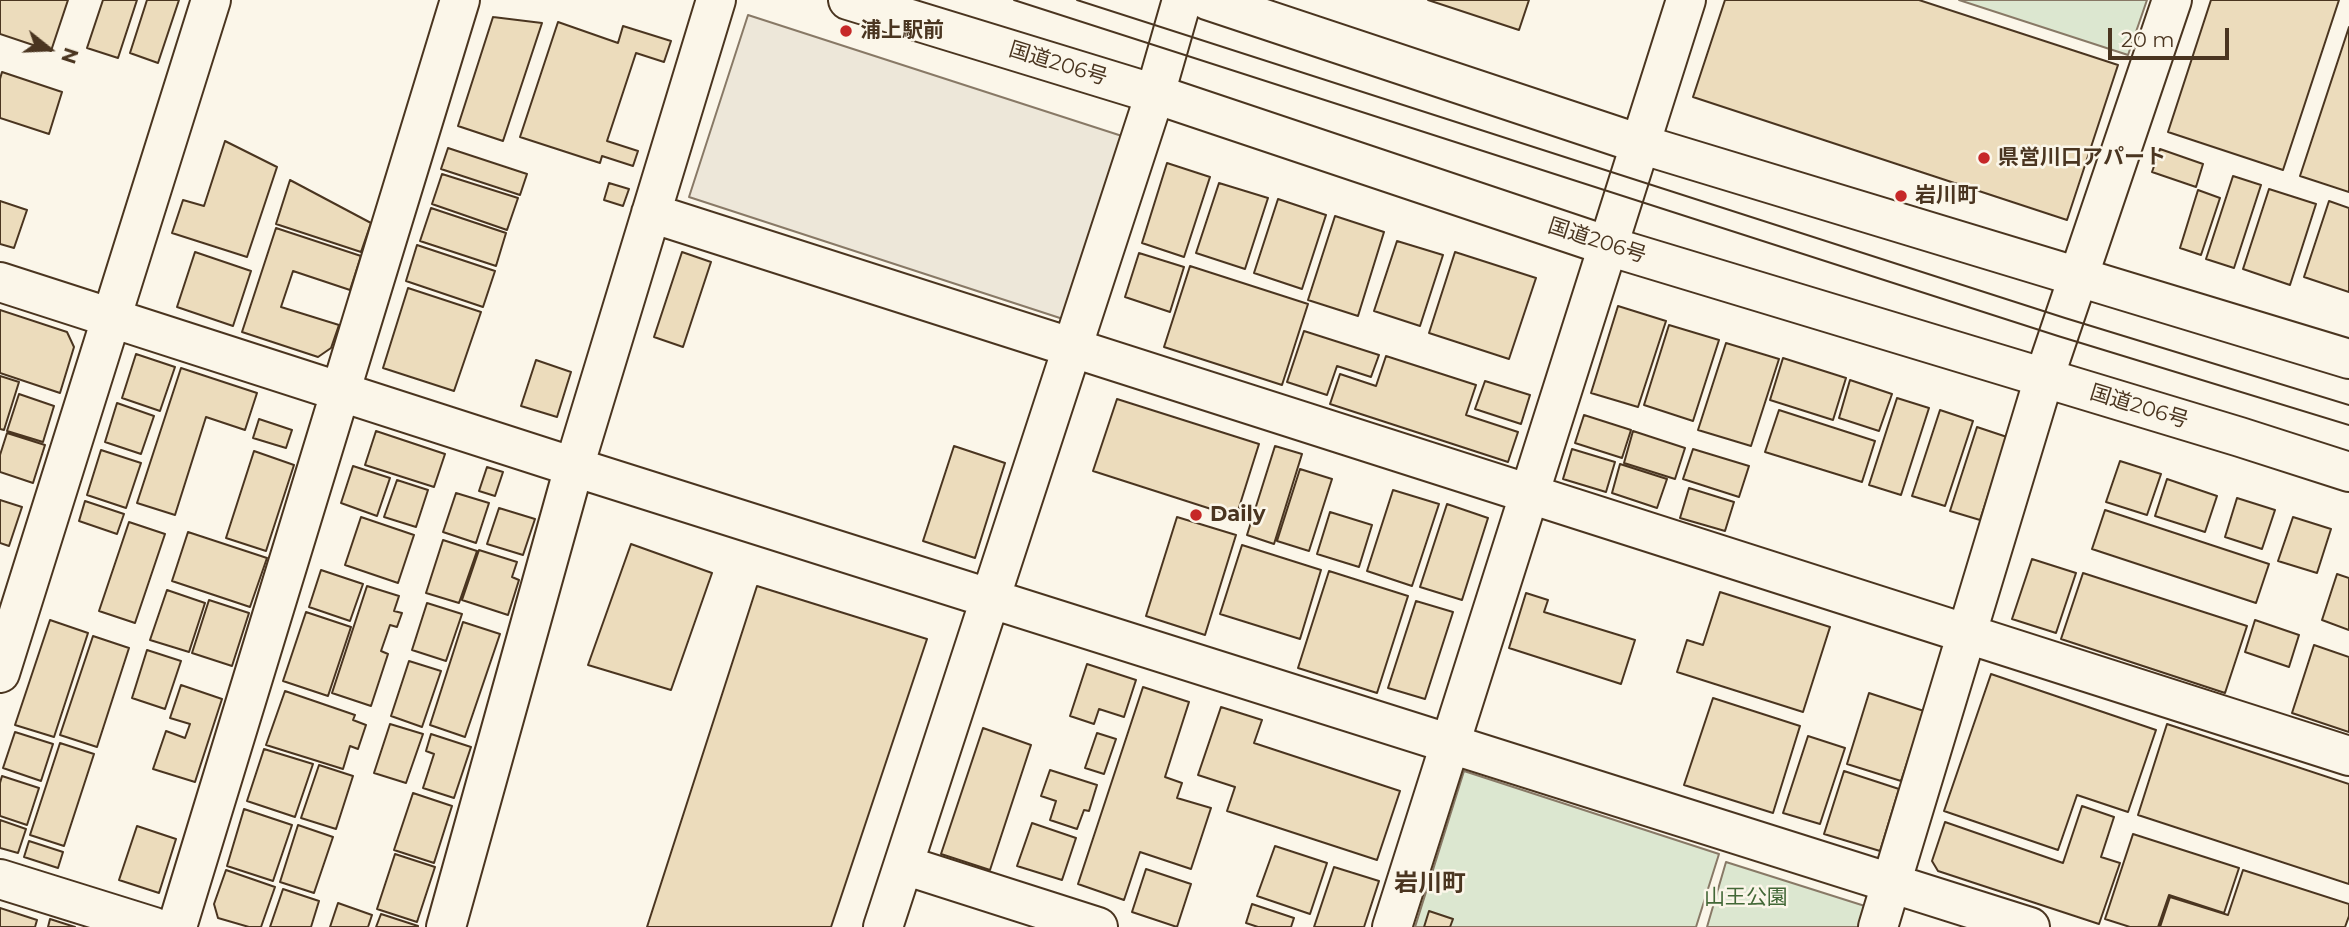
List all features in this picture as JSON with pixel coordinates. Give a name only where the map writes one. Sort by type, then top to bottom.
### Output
[{"type":"main road","points":[[0,673],[211,0]]},
{"type":"main road","points":[[177,927],[460,0]]},
{"type":"main road","points":[[446,927],[573,467],[716,0]]},
{"type":"main road","name":"国道206号","points":[[848,0],[1155,94],[1608,246],[2349,472]]},
{"type":"main road","points":[[883,927],[1155,94],[1182,0]]},
{"type":"main road","points":[[1207,0],[1640,144],[2349,359]]},
{"type":"main road","points":[[1392,927],[1686,0]]},
{"type":"main road","points":[[1878,927],[2044,378],[2172,0]]},
{"type":"main road","points":[[651,213],[2349,756]]},
{"type":"main road","points":[[0,282],[342,390],[573,467],[2030,927]]},
{"type":"main road","points":[[904,864],[1098,927]]},
{"type":"main road","points":[[0,879],[154,927]]},
{"type":"green space","points":[[1959,0],[2147,0],[2128,55]]},
{"type":"green space","points":[[1464,771],[1719,854],[1696,927],[1415,927]]},
{"type":"green space","name":"山王公園","points":[[1726,862],[1868,907],[1862,927],[1707,927]]},
{"type":"shaded area","points":[[748,15],[1122,136],[1063,319],[689,197]]},
{"type":"building","points":[[0,0],[68,0],[51,51],[0,34]]},
{"type":"building","points":[[103,0],[137,0],[118,58],[87,48]]},
{"type":"building","points":[[147,0],[179,0],[158,63],[130,53]]},
{"type":"building","points":[[1428,0],[1529,0],[1519,30]]},
{"type":"building","name":"県営川口アパート","points":[[1725,0],[1919,0],[2118,65],[2067,220],[1693,97]]},
{"type":"building","points":[[2211,0],[2339,0],[2283,170],[2168,132]]},
{"type":"building","points":[[493,17],[542,23],[503,141],[458,126]]},
{"type":"building","points":[[558,22],[618,43],[623,26],[671,41],[664,62],[636,53],[607,141],[638,151],[633,166],[602,156],[600,163],[520,137]]},
{"type":"building","points":[[2349,27],[2349,192],[2300,176]]},
{"type":"building","points":[[2,72],[62,92],[49,134],[0,118]]},
{"type":"building","points":[[225,141],[277,167],[247,257],[172,233],[183,200],[204,206]]},
{"type":"building","points":[[448,148],[527,174],[520,195],[441,169]]},
{"type":"building","points":[[2160,149],[2203,164],[2196,187],[2152,172]]},
{"type":"building","points":[[1167,163],[1210,177],[1184,257],[1142,243]]},
{"type":"building","points":[[442,174],[518,198],[507,230],[432,204]]},
{"type":"building","points":[[2233,176],[2261,185],[2234,268],[2206,259]]},
{"type":"building","points":[[290,180],[371,223],[361,252],[276,224]]},
{"type":"building","points":[[609,183],[629,189],[623,206],[604,200]]},
{"type":"building","points":[[1219,183],[1268,198],[1245,269],[1196,253]]},
{"type":"building","points":[[2269,189],[2316,204],[2290,285],[2243,269]]},
{"type":"building","points":[[2198,190],[2220,198],[2201,255],[2180,248]]},
{"type":"building","points":[[1278,199],[1326,215],[1302,289],[1254,273]]},
{"type":"building","points":[[0,201],[27,210],[14,248],[0,244]]},
{"type":"building","points":[[2329,201],[2349,208],[2349,292],[2304,277]]},
{"type":"building","points":[[431,208],[506,233],[496,266],[420,241]]},
{"type":"building","points":[[1335,216],[1384,232],[1358,316],[1308,300]]},
{"type":"building","points":[[276,228],[361,256],[350,290],[293,271],[281,307],[339,325],[331,348],[318,357],[242,332]]},
{"type":"building","points":[[1397,241],[1443,255],[1420,326],[1374,311]]},
{"type":"building","points":[[417,245],[495,271],[483,307],[406,281]]},
{"type":"building","points":[[195,252],[251,271],[233,326],[177,307]]},
{"type":"building","points":[[682,252],[711,262],[683,347],[654,337]]},
{"type":"building","points":[[1455,252],[1536,278],[1509,359],[1429,333]]},
{"type":"building","points":[[1139,253],[1184,267],[1170,312],[1125,297]]},
{"type":"building","points":[[1190,266],[1308,304],[1282,385],[1164,347]]},
{"type":"building","points":[[408,288],[481,312],[454,391],[383,368]]},
{"type":"building","points":[[1618,306],[1666,321],[1638,407],[1591,393]]},
{"type":"building","points":[[0,310],[67,332],[74,347],[60,393],[0,373]]},
{"type":"building","points":[[1669,325],[1719,340],[1693,421],[1644,405]]},
{"type":"building","points":[[1304,331],[1379,355],[1371,377],[1337,366],[1327,395],[1287,382]]},
{"type":"building","points":[[1726,343],[1779,359],[1751,446],[1698,430]]},
{"type":"building","points":[[136,354],[175,367],[160,411],[122,398]]},
{"type":"building","points":[[1386,356],[1476,385],[1466,415],[1518,432],[1508,462],[1330,404],[1340,374],[1376,386]]},
{"type":"building","points":[[1783,358],[1846,378],[1833,420],[1770,400]]},
{"type":"building","points":[[536,360],[571,372],[557,417],[521,406]]},
{"type":"building","points":[[181,368],[257,393],[245,430],[206,417],[175,515],[137,503]]},
{"type":"building","points":[[0,376],[19,382],[4,430],[0,429]]},
{"type":"building","points":[[1850,380],[1892,394],[1879,431],[1839,418]]},
{"type":"building","points":[[1485,381],[1530,395],[1521,424],[1475,409]]},
{"type":"building","points":[[19,394],[54,406],[43,442],[7,431]]},
{"type":"building","points":[[1897,398],[1929,408],[1901,495],[1869,485]]},
{"type":"building","points":[[1117,399],[1259,444],[1236,517],[1093,471]]},
{"type":"building","points":[[117,403],[154,416],[141,454],[105,442]]},
{"type":"building","points":[[1779,410],[1875,441],[1862,482],[1765,452]]},
{"type":"building","points":[[1940,410],[1973,421],[1945,506],[1912,496]]},
{"type":"building","points":[[1584,415],[1631,430],[1622,458],[1575,443]]},
{"type":"building","points":[[259,419],[292,430],[286,448],[253,438]]},
{"type":"building","points":[[1977,427],[2007,437],[1980,520],[1950,511]]},
{"type":"building","points":[[376,431],[445,454],[434,487],[365,465]]},
{"type":"building","points":[[1633,431],[1685,448],[1675,479],[1624,463]]},
{"type":"building","points":[[7,433],[45,445],[33,483],[0,472],[0,455]]},
{"type":"building","points":[[954,446],[1005,463],[975,558],[923,541]]},
{"type":"building","points":[[1275,446],[1302,454],[1274,544],[1247,535]]},
{"type":"building","points":[[1572,449],[1615,462],[1606,492],[1563,479]]},
{"type":"building","points":[[1693,449],[1749,466],[1739,497],[1683,479]]},
{"type":"building","points":[[101,450],[141,463],[126,508],[87,495]]},
{"type":"building","points":[[254,451],[294,465],[266,551],[226,538]]},
{"type":"building","points":[[2120,461],[2161,474],[2147,515],[2106,502]]},
{"type":"building","points":[[1620,464],[1667,479],[1657,508],[1612,493]]},
{"type":"building","points":[[353,466],[390,478],[377,516],[341,503]]},
{"type":"building","points":[[487,467],[503,472],[495,496],[479,491]]},
{"type":"building","points":[[1300,469],[1332,479],[1309,551],[1277,541]]},
{"type":"building","points":[[2167,479],[2217,496],[2205,532],[2155,516]]},
{"type":"building","points":[[397,480],[428,490],[416,527],[384,517]]},
{"type":"building","points":[[1689,488],[1734,502],[1725,531],[1680,518]]},
{"type":"building","points":[[1393,490],[1439,504],[1412,586],[1367,571]]},
{"type":"building","points":[[456,493],[489,503],[476,543],[443,532]]},
{"type":"building","points":[[2237,498],[2275,510],[2262,549],[2225,537]]},
{"type":"building","points":[[0,500],[22,507],[9,546],[0,543]]},
{"type":"building","points":[[85,501],[124,514],[117,534],[79,521]]},
{"type":"building","points":[[1447,504],[1488,518],[1462,600],[1420,587]]},
{"type":"building","points":[[499,508],[535,519],[523,555],[487,544]]},
{"type":"building","points":[[2105,510],[2269,564],[2256,603],[2092,549]]},
{"type":"building","points":[[1330,512],[1372,525],[1359,567],[1317,554]]},
{"type":"building","points":[[361,517],[414,535],[398,583],[345,565]]},
{"type":"building","points":[[1177,517],[1236,535],[1205,635],[1146,616]]},
{"type":"building","points":[[2293,517],[2331,529],[2317,573],[2278,561]]},
{"type":"building","points":[[129,522],[165,534],[135,623],[99,611]]},
{"type":"building","points":[[188,532],[267,558],[250,607],[172,581]]},
{"type":"building","points":[[443,540],[477,551],[459,603],[426,593]]},
{"type":"building","points":[[631,544],[712,573],[671,690],[588,665]]},
{"type":"building","points":[[1242,545],[1321,570],[1300,639],[1220,614]]},
{"type":"building","points":[[479,550],[517,562],[512,577],[519,580],[508,615],[462,600]]},
{"type":"building","points":[[2032,559],[2076,573],[2056,633],[2012,619]]},
{"type":"building","points":[[321,570],[363,584],[350,621],[309,607]]},
{"type":"building","points":[[1329,571],[1408,596],[1377,693],[1298,668]]},
{"type":"building","points":[[2083,573],[2247,626],[2225,693],[2061,639]]},
{"type":"building","points":[[2337,574],[2349,578],[2349,630],[2322,620]]},
{"type":"building","points":[[367,586],[399,596],[394,611],[402,613],[397,627],[390,625],[381,651],[388,654],[371,706],[332,693]]},
{"type":"building","points":[[757,586],[927,639],[831,927],[647,927]]},
{"type":"building","points":[[167,590],[205,603],[189,652],[150,640]]},
{"type":"building","points":[[1720,592],[1830,627],[1803,712],[1677,672],[1687,640],[1703,645]]},
{"type":"building","points":[[1526,593],[1548,600],[1544,612],[1635,640],[1621,684],[1509,648]]},
{"type":"building","points":[[209,600],[249,613],[232,666],[192,653]]},
{"type":"building","points":[[1416,601],[1453,612],[1425,699],[1388,688]]},
{"type":"building","points":[[427,603],[462,614],[446,661],[412,650]]},
{"type":"building","points":[[306,612],[351,627],[328,696],[283,681]]},
{"type":"building","points":[[50,620],[88,633],[54,737],[15,725]]},
{"type":"building","points":[[2255,620],[2299,635],[2289,667],[2245,652]]},
{"type":"building","points":[[463,622],[500,634],[465,737],[430,725]]},
{"type":"building","points":[[93,636],[129,648],[97,747],[60,735]]},
{"type":"building","points":[[2314,645],[2349,657],[2349,732],[2292,713]]},
{"type":"building","points":[[147,650],[181,661],[165,709],[132,698]]},
{"type":"building","points":[[409,661],[441,671],[422,727],[391,716]]},
{"type":"building","points":[[1087,664],[1136,680],[1124,717],[1099,709],[1094,724],[1070,716]]},
{"type":"building","points":[[1991,674],[2156,730],[2128,812],[2077,795],[2058,850],[1944,811]]},
{"type":"building","points":[[181,685],[222,699],[195,782],[153,769],[166,731],[185,738],[190,724],[170,718]]},
{"type":"building","points":[[1143,687],[1189,702],[1165,777],[1182,783],[1177,798],[1211,808],[1191,869],[1140,852],[1124,900],[1078,884]]},
{"type":"building","points":[[285,691],[355,715],[353,720],[366,725],[358,749],[350,746],[343,769],[266,745]]},
{"type":"building","points":[[1869,693],[1924,711],[1901,781],[1847,764]]},
{"type":"building","points":[[1713,698],[1800,726],[1773,813],[1684,785]]},
{"type":"building","points":[[1221,707],[1262,720],[1254,743],[1400,791],[1377,860],[1227,811],[1235,787],[1198,775]]},
{"type":"building","points":[[390,724],[423,734],[406,783],[374,773]]},
{"type":"building","points":[[2167,724],[2349,784],[2349,884],[2138,815]]},
{"type":"building","points":[[983,728],[1031,745],[990,870],[941,854]]},
{"type":"building","points":[[15,732],[53,744],[41,781],[3,768]]},
{"type":"building","points":[[1097,733],[1116,739],[1104,774],[1085,768]]},
{"type":"building","points":[[431,734],[471,747],[454,798],[423,788],[434,754],[426,751]]},
{"type":"building","points":[[1808,736],[1845,748],[1820,824],[1783,813]]},
{"type":"building","points":[[60,743],[94,754],[64,846],[30,835]]},
{"type":"building","points":[[264,749],[313,764],[295,817],[247,801]]},
{"type":"building","points":[[319,765],[353,776],[336,829],[301,818]]},
{"type":"building","points":[[1050,770],[1097,785],[1089,811],[1084,810],[1077,829],[1050,820],[1056,801],[1041,796]]},
{"type":"building","points":[[1844,771],[1899,789],[1880,851],[1824,834]]},
{"type":"building","points":[[2,776],[39,788],[27,825],[0,816]]},
{"type":"building","points":[[413,793],[452,806],[434,863],[394,850]]},
{"type":"building","points":[[2082,806],[2114,817],[2101,857],[2120,863],[2099,924],[1938,871],[1932,861],[1945,822],[2063,863]]},
{"type":"building","points":[[244,809],[292,825],[273,881],[227,866]]},
{"type":"building","points":[[0,820],[26,829],[18,853],[0,848]]},
{"type":"building","points":[[1032,823],[1076,838],[1062,880],[1017,866]]},
{"type":"building","points":[[298,825],[333,837],[314,893],[280,882]]},
{"type":"building","points":[[137,826],[176,839],[159,893],[119,880]]},
{"type":"building","points":[[2133,834],[2239,868],[2224,913],[2169,895],[2158,927],[2130,927],[2105,919]]},
{"type":"building","points":[[29,841],[63,852],[58,868],[24,857]]},
{"type":"building","points":[[1275,846],[1327,863],[1310,914],[1257,896]]},
{"type":"building","points":[[395,854],[435,867],[417,922],[377,909]]},
{"type":"building","points":[[1334,867],[1379,881],[1364,927],[1314,927]]},
{"type":"building","points":[[1146,869],[1191,884],[1177,927],[1132,912]]},
{"type":"building","points":[[226,870],[275,887],[261,927],[249,927],[218,918],[214,904]]},
{"type":"building","points":[[2243,870],[2349,904],[2345,927],[2160,927],[2170,897],[2228,915]]},
{"type":"building","points":[[283,889],[319,901],[311,927],[270,927]]},
{"type":"building","points":[[338,903],[372,915],[368,927],[330,927]]},
{"type":"building","points":[[1252,904],[1294,918],[1291,927],[1258,927],[1246,923]]},
{"type":"building","points":[[0,908],[37,920],[35,927],[0,927]]},
{"type":"building","points":[[1429,911],[1453,919],[1450,927],[1424,927]]},
{"type":"building","points":[[381,914],[418,926],[418,927],[376,927]]},
{"type":"building","points":[[50,919],[75,927],[48,927]]},
{"type":"tram line","points":[[1014,0],[2058,336],[2349,425]]},
{"type":"tram line","points":[[1077,0],[2065,318],[2349,405]]},
{"type":"place","name":"浦上駅前","points":[[846,31]]},
{"type":"place","name":"県営川口アパート","points":[[1984,158]]},
{"type":"place","name":"岩川町","points":[[1901,196]]},
{"type":"place","name":"Daily","points":[[1196,515]]},
{"type":"district","name":"岩川町","points":[[1430,884]]}]
